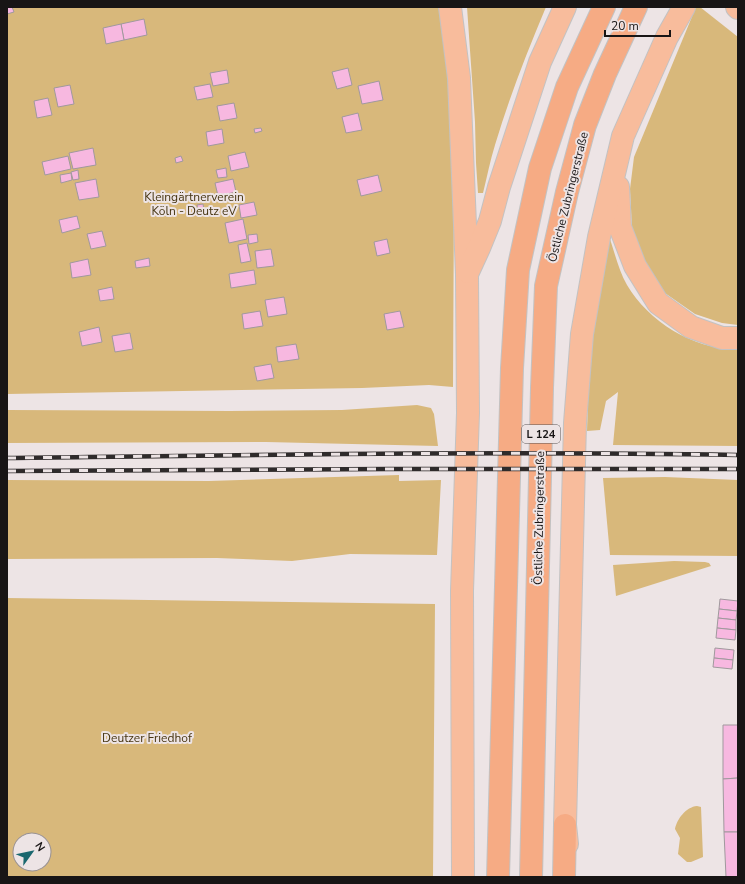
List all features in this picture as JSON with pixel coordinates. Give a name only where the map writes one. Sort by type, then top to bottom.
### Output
[{"type":"highway","points":[[450,7],[459,78],[467,274],[468,413],[462,591],[463,877]]},
{"type":"highway","points":[[467,274],[480,248],[490,221],[499,187],[540,62],[566,7]]},
{"type":"highway","name":"L 124","points":[[498,877],[512,368],[518,270],[540,168],[567,87],[604,7]]},
{"type":"highway","name":"Östliche Zubringerstraße","points":[[531,877],[542,388],[546,286],[567,192],[585,125],[605,74],[636,7]]},
{"type":"highway","points":[[564,877],[576,423],[582,334],[599,237],[623,136],[667,37],[684,7]]},
{"type":"highway","points":[[623,136],[618,185],[620,227],[635,266],[658,303],[691,327],[722,338],[738,338]]},
{"type":"highway","points":[[565,825],[569,877]]},
{"type":"green space","name":"Kleingärtnerverein Köln - Deutz eV","points":[[7,7],[442,7],[449,70],[454,187],[453,387],[429,385],[362,388],[7,394]]},
{"type":"green space","points":[[467,7],[546,7],[506,110],[493,151],[483,193],[478,193]]},
{"type":"green space","points":[[696,7],[700,7],[738,37],[738,325],[722,323],[695,314],[662,291],[643,263],[632,229],[630,189],[634,157]]},
{"type":"green space","points":[[607,237],[610,239],[624,280],[647,311],[660,322],[689,339],[705,345],[738,349],[738,446],[613,445],[618,392],[606,401],[600,430],[587,431],[589,373],[596,302]]},
{"type":"green space","points":[[417,405],[431,408],[434,414],[438,446],[266,442],[7,443],[7,410],[342,410]]},
{"type":"green space","points":[[399,475],[399,481],[441,480],[437,555],[350,554],[292,561],[217,558],[7,559],[7,480],[209,481]]},
{"type":"green space","points":[[665,477],[738,480],[738,556],[610,555],[603,478]]},
{"type":"green space","points":[[674,561],[705,562],[709,563],[711,566],[616,596],[613,565]]},
{"type":"green space","name":"Deutzer Friedhof","points":[[7,598],[435,604],[433,877],[7,877]]},
{"type":"green space","points":[[697,806],[701,807],[703,857],[687,862],[678,854],[680,838],[675,829],[683,814],[689,809]]},
{"type":"building","points":[[7,7],[12,7],[14,12],[7,14]]},
{"type":"building","points":[[144,19],[147,35],[124,40],[121,24]]},
{"type":"building","points":[[121,24],[124,40],[106,44],[103,28]]},
{"type":"building","points":[[348,68],[352,85],[337,89],[332,72]]},
{"type":"building","points":[[227,70],[229,83],[213,86],[210,73]]},
{"type":"building","points":[[379,81],[383,100],[362,104],[358,86]]},
{"type":"building","points":[[210,84],[213,97],[197,100],[194,87]]},
{"type":"building","points":[[70,85],[74,104],[58,107],[54,88]]},
{"type":"building","points":[[48,98],[52,115],[37,118],[34,101]]},
{"type":"building","points":[[234,103],[237,118],[220,121],[217,106]]},
{"type":"building","points":[[358,113],[362,130],[346,133],[342,117]]},
{"type":"building","points":[[261,128],[262,131],[255,133],[254,129]]},
{"type":"building","points":[[222,129],[224,143],[208,146],[206,132]]},
{"type":"building","points":[[93,148],[96,165],[73,169],[69,153]]},
{"type":"building","points":[[245,152],[249,167],[231,171],[228,156]]},
{"type":"building","points":[[68,156],[71,169],[45,175],[42,162]]},
{"type":"building","points":[[181,156],[183,161],[176,163],[175,158]]},
{"type":"building","points":[[226,168],[227,177],[218,178],[216,170]]},
{"type":"building","points":[[78,170],[79,179],[73,180],[71,172]]},
{"type":"building","points":[[71,173],[72,180],[61,183],[60,175]]},
{"type":"building","points":[[378,175],[382,191],[361,196],[357,180]]},
{"type":"building","points":[[96,179],[99,197],[79,200],[75,183]]},
{"type":"building","points":[[233,179],[236,192],[218,196],[215,183]]},
{"type":"building","points":[[254,202],[257,215],[241,218],[239,205]]},
{"type":"building","points":[[203,204],[204,210],[198,211],[197,205]]},
{"type":"building","points":[[77,216],[80,228],[62,233],[59,220]]},
{"type":"building","points":[[243,219],[247,239],[229,243],[225,223]]},
{"type":"building","points":[[102,231],[106,246],[91,249],[87,234]]},
{"type":"building","points":[[257,234],[258,242],[249,244],[248,235]]},
{"type":"building","points":[[387,239],[390,253],[377,256],[374,242]]},
{"type":"building","points":[[247,243],[251,261],[241,263],[238,245]]},
{"type":"building","points":[[271,249],[274,266],[257,268],[255,251]]},
{"type":"building","points":[[149,258],[150,266],[136,268],[135,261]]},
{"type":"building","points":[[88,259],[91,275],[72,278],[70,263]]},
{"type":"building","points":[[254,270],[256,284],[231,288],[229,274]]},
{"type":"building","points":[[112,287],[114,299],[100,301],[98,290]]},
{"type":"building","points":[[284,297],[287,314],[268,317],[265,300]]},
{"type":"building","points":[[260,311],[263,326],[244,329],[242,314]]},
{"type":"building","points":[[400,311],[404,327],[387,330],[384,314]]},
{"type":"building","points":[[99,327],[102,342],[82,346],[79,332]]},
{"type":"building","points":[[130,333],[133,349],[115,352],[112,336]]},
{"type":"building","points":[[296,344],[299,359],[278,362],[276,347]]},
{"type":"building","points":[[271,364],[274,378],[257,381],[254,367]]},
{"type":"building","points":[[720,599],[738,601],[737,611],[719,609]]},
{"type":"building","points":[[719,609],[737,611],[736,620],[718,618]]},
{"type":"building","points":[[718,618],[736,620],[736,630],[717,628]]},
{"type":"building","points":[[717,628],[736,630],[735,640],[716,638]]},
{"type":"building","points":[[715,648],[734,650],[733,660],[714,658]]},
{"type":"building","points":[[714,658],[733,660],[732,669],[713,667]]},
{"type":"building","points":[[723,725],[738,725],[738,778],[723,779]]},
{"type":"building","points":[[738,778],[738,832],[724,832],[723,779]]},
{"type":"building","points":[[724,832],[738,832],[738,877],[726,877]]},
{"type":"railway","points":[[7,458],[464,453],[738,455]]},
{"type":"railway","points":[[7,471],[738,469]]}]
